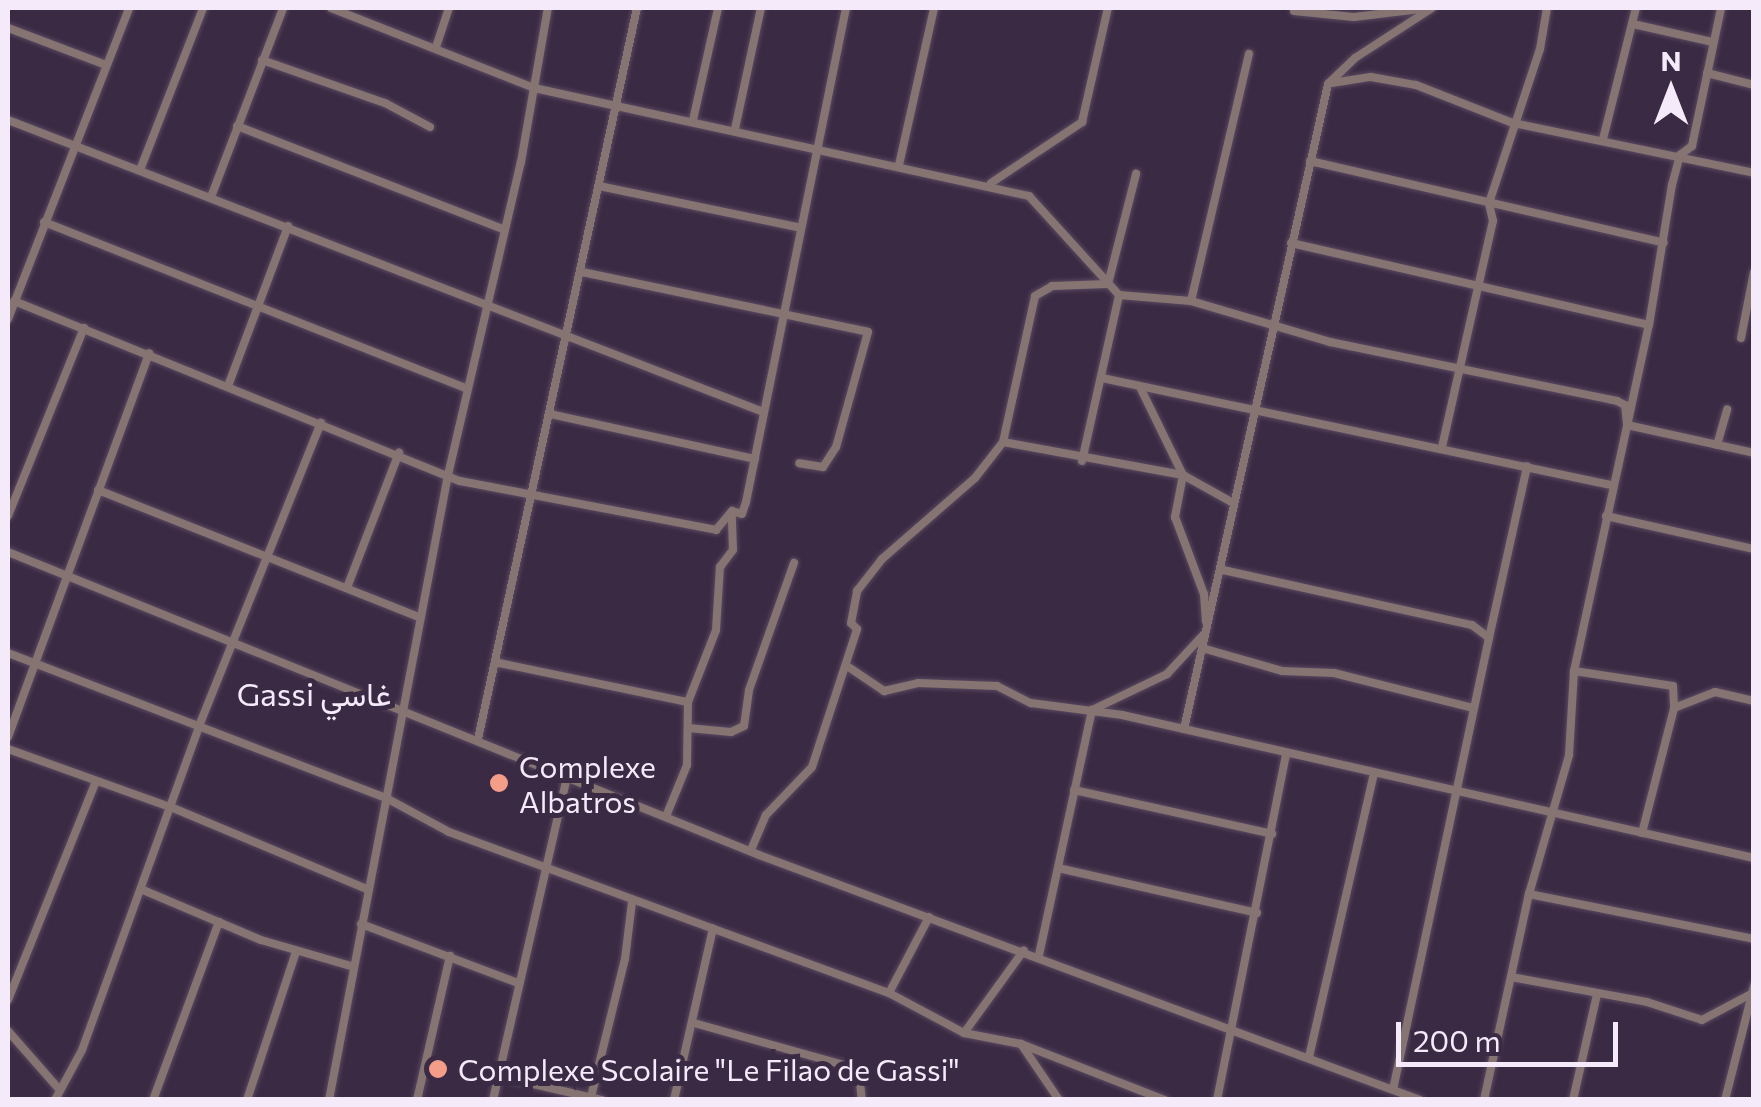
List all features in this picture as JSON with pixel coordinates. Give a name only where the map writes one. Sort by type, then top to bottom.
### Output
[{"type":"street","points":[[8,320],[130,8]]},
{"type":"street","points":[[140,170],[204,8]]},
{"type":"street","points":[[210,197],[283,8]]},
{"type":"street","points":[[332,8],[534,88],[991,183],[1030,196],[1118,295],[1191,301],[1272,325],[1617,402],[1625,405],[1627,425]]},
{"type":"street","points":[[436,47],[449,8]]},
{"type":"street","points":[[329,1100],[351,966],[388,798],[448,475],[534,88],[548,8]]},
{"type":"street","points":[[478,739],[499,663],[566,336],[620,105],[636,8]]},
{"type":"street","points":[[693,120],[718,8]]},
{"type":"street","points":[[735,130],[761,8]]},
{"type":"street","points":[[732,511],[742,514],[756,459],[782,310],[846,8]]},
{"type":"street","points":[[899,165],[934,8]]},
{"type":"street","points":[[991,183],[1082,122],[1108,8]]},
{"type":"street","points":[[1294,11],[1354,16],[1431,8]]},
{"type":"street","points":[[1184,730],[1223,570],[1233,503],[1328,84],[1355,58],[1431,8]]},
{"type":"street","points":[[1442,447],[1493,221],[1490,203],[1540,49],[1547,8]]},
{"type":"street","points":[[1603,139],[1636,8]]},
{"type":"street","points":[[1484,1100],[1529,894],[1574,724],[1574,670],[1650,325],[1680,155],[1692,146],[1721,8]]},
{"type":"street","points":[[1633,24],[1713,42]]},
{"type":"street","points":[[8,28],[106,65]]},
{"type":"street","points":[[1191,301],[1249,54]]},
{"type":"street","points":[[262,60],[385,103],[430,126]]},
{"type":"street","points":[[1707,73],[1754,85]]},
{"type":"street","points":[[1328,84],[1371,77],[1416,85],[1513,123],[1754,173]]},
{"type":"street","points":[[8,120],[762,411]]},
{"type":"street","points":[[237,126],[503,230]]},
{"type":"street","points":[[1310,162],[1664,242]]},
{"type":"street","points":[[1108,284],[1136,174]]},
{"type":"street","points":[[600,186],[801,228]]},
{"type":"street","points":[[44,222],[466,388]]},
{"type":"street","points":[[228,386],[288,226]]},
{"type":"street","points":[[1292,243],[1650,325]]},
{"type":"street","points":[[582,272],[782,310],[868,332],[836,447],[823,467],[799,462]]},
{"type":"street","points":[[1742,338],[1754,272]]},
{"type":"street","points":[[751,850],[766,815],[812,767],[847,666],[858,591],[870,573],[922,530],[1003,442],[1035,296],[1052,286],[1108,284]]},
{"type":"street","points":[[1082,461],[1118,295]]},
{"type":"street","points":[[14,301],[448,475],[534,496],[716,530],[732,511]]},
{"type":"street","points":[[8,516],[84,328]]},
{"type":"street","points":[[8,737],[39,666],[65,576],[149,353]]},
{"type":"street","points":[[1102,378],[1612,485]]},
{"type":"street","points":[[1092,710],[1166,674],[1206,632],[1204,594],[1175,517],[1183,475],[1140,386]]},
{"type":"street","points":[[1717,445],[1727,409]]},
{"type":"street","points":[[550,414],[756,459]]},
{"type":"street","points":[[55,1100],[58,1088],[82,1050],[173,808],[199,726],[321,423]]},
{"type":"street","points":[[1627,425],[1754,453]]},
{"type":"street","points":[[1003,442],[1082,461],[1183,475],[1233,503]]},
{"type":"street","points":[[348,585],[399,453]]},
{"type":"street","points":[[1393,1089],[1527,466]]},
{"type":"street","points":[[98,490],[348,585],[422,618]]},
{"type":"street","points":[[666,814],[688,765],[688,702],[716,630],[720,567],[733,550],[732,511]]},
{"type":"street","points":[[1606,516],[1754,550]]},
{"type":"street","points":[[8,552],[751,850],[1420,1100]]},
{"type":"street","points":[[688,728],[731,732],[744,726],[749,690],[794,563]]},
{"type":"street","points":[[1223,570],[1472,625],[1489,638]]},
{"type":"street","points":[[1202,648],[1282,671],[1334,673],[1474,708]]},
{"type":"street","points":[[8,653],[388,798],[449,832],[889,994],[964,1033],[1021,1044],[1166,1100]]},
{"type":"street","points":[[499,663],[688,702]]},
{"type":"street","points":[[847,666],[884,692],[918,683],[997,686],[1031,703],[1092,710],[1754,858]]},
{"type":"street","points":[[1574,670],[1673,686],[1674,708],[1642,833]]},
{"type":"street","points":[[1674,708],[1715,692],[1754,701]]},
{"type":"street","points":[[1039,956],[1092,710]]},
{"type":"street","points":[[8,749],[173,808],[368,890]]},
{"type":"street","points":[[1217,1100],[1286,756]]},
{"type":"street","points":[[1309,1056],[1374,774]]},
{"type":"street","points":[[493,1100],[566,778]]},
{"type":"street","points":[[8,1000],[96,780]]},
{"type":"street","points":[[1074,790],[1272,834]]},
{"type":"street","points":[[1058,868],[1257,914]]},
{"type":"street","points":[[143,890],[296,952],[351,966]]},
{"type":"street","points":[[1529,894],[1754,939]]},
{"type":"street","points":[[591,1097],[625,959],[632,902]]},
{"type":"street","points":[[889,994],[930,918]]},
{"type":"street","points":[[153,1100],[219,922]]},
{"type":"street","points":[[361,924],[518,982]]},
{"type":"street","points":[[674,1100],[713,928]]},
{"type":"street","points":[[964,1033],[1024,950]]},
{"type":"street","points":[[247,1100],[296,952]]},
{"type":"street","points":[[418,1100],[450,956]]},
{"type":"street","points":[[1511,977],[1702,1020],[1752,990]]},
{"type":"street","points":[[1725,1100],[1752,990]]},
{"type":"street","points":[[1573,1100],[1598,994]]},
{"type":"street","points":[[694,1023],[843,1064],[859,1072],[862,1100]]},
{"type":"street","points":[[8,1031],[58,1088]]},
{"type":"street","points":[[1021,1044],[1059,1100]]},
{"type":"street","points":[[498,1076],[602,1100]]},
{"type":"place","name":"Complexe Albatros","points":[[499,783]]},
{"type":"place","name":"Complexe Scolaire \"Le Filao de Gassi\"","points":[[438,1069]]},
{"type":"district","name":"Gassi غاسي","points":[[314,693]]}]
